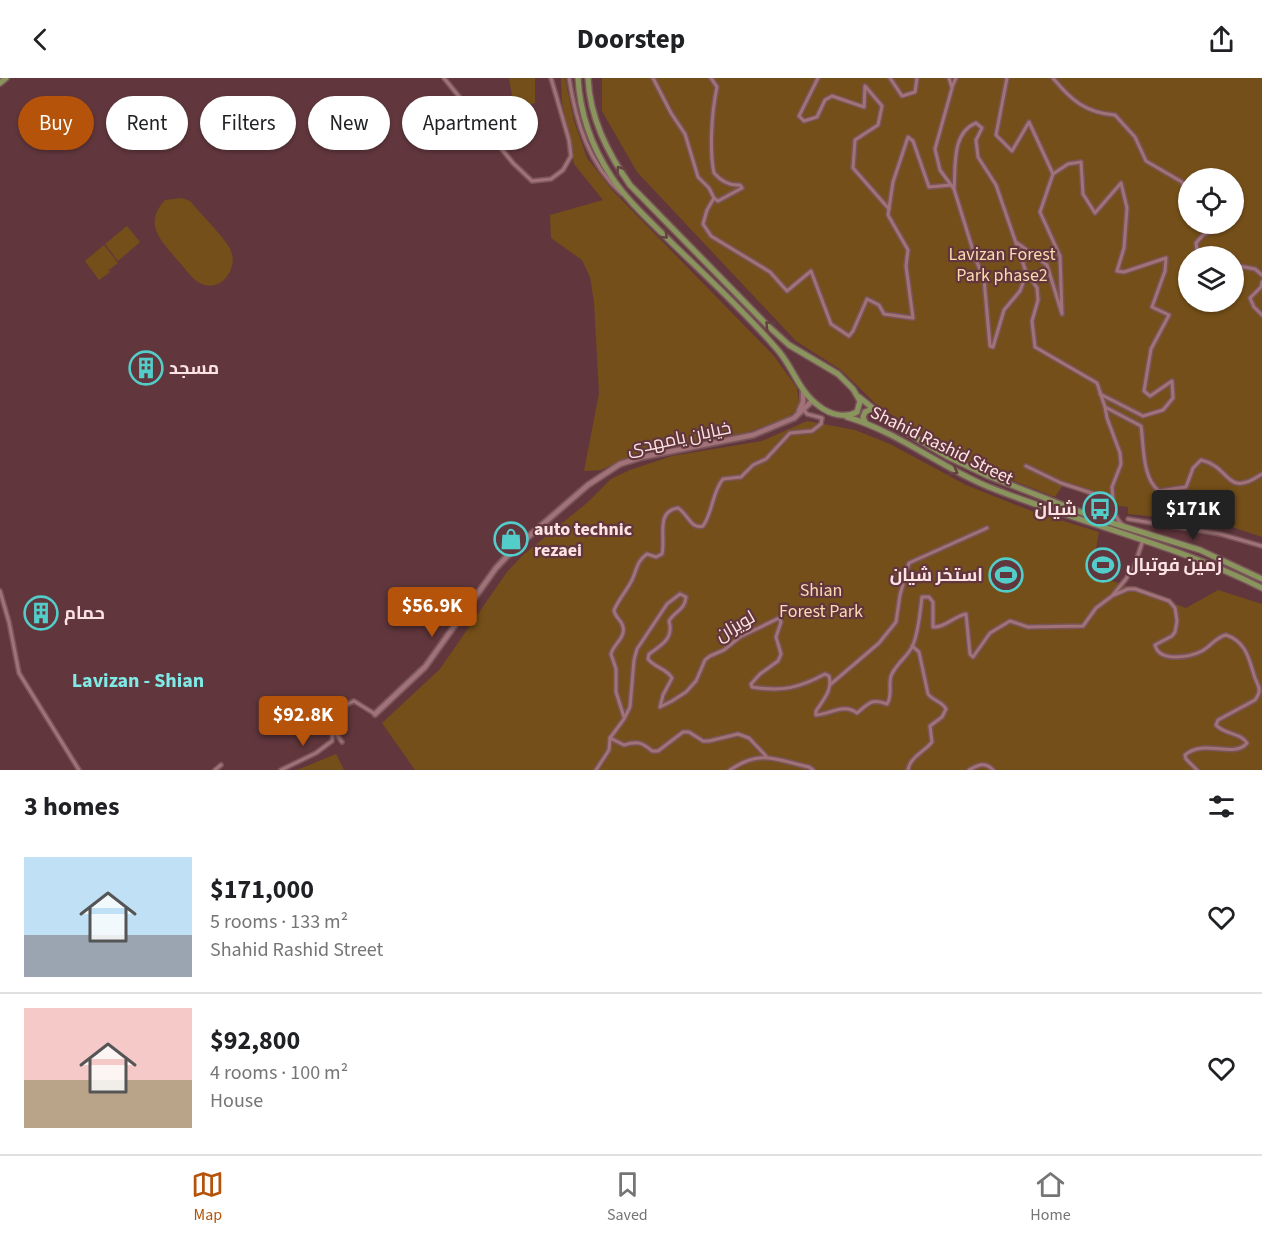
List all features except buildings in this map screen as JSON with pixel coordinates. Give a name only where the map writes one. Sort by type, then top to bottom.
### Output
[{"type":"main road","points":[[0,83],[6,78]]},
{"type":"main road","points":[[578,78],[581,108],[593,142],[611,176],[637,209],[770,341],[789,364],[803,391],[812,401]]},
{"type":"main road","name":"Shahid Rashid Street","points":[[588,78],[591,107],[602,138],[618,168],[630,184],[767,325],[789,345],[838,374],[872,409],[894,425],[968,466],[1032,494],[1099,519],[1200,550],[1262,579]]},
{"type":"main road","points":[[794,418],[803,402],[803,391]]},
{"type":"main road","points":[[846,416],[857,412],[860,407],[856,394]]},
{"type":"main road","name":"Shahid Rashid Street","points":[[812,401],[828,411],[865,422],[984,485],[1029,503],[1198,558],[1262,588]]},
{"type":"main road","name":"خیابان یامهدی","points":[[375,714],[425,667],[496,568],[513,550],[588,485],[620,464],[664,452],[753,435],[794,418],[812,401]]},
{"type":"main road","points":[[865,422],[863,417],[865,412],[872,409]]},
{"type":"street","points":[[444,78],[531,181],[551,179],[563,170],[571,156],[569,140],[551,78]]},
{"type":"street","points":[[569,78],[573,104],[589,150],[614,187],[637,209]]},
{"type":"street","points":[[653,78],[660,95],[685,134],[698,177],[718,201],[742,188],[740,185],[732,186],[722,182],[714,173],[713,104],[717,87],[711,78]]},
{"type":"street","points":[[818,78],[799,116],[804,121],[817,117],[825,100],[832,96],[864,107],[865,86],[882,106],[878,125],[855,140],[853,168],[889,209]]},
{"type":"street","points":[[890,78],[902,96],[915,92],[917,78]]},
{"type":"street","points":[[949,78],[952,88]]},
{"type":"street","points":[[956,78],[935,149],[940,170],[954,189],[984,279],[990,346],[993,347],[1004,310],[1020,291],[1027,272]]},
{"type":"street","points":[[1007,78],[996,135],[1012,151],[1029,122],[1053,174]]},
{"type":"street","points":[[1053,78],[1071,99],[1100,114],[1116,116],[1135,137],[1146,161],[1178,180]]},
{"type":"street","points":[[954,189],[956,146],[969,126],[976,123],[982,128],[976,140],[978,157],[996,185],[1027,272],[1037,288],[1038,300],[1032,321],[1035,346],[1097,383],[1120,453],[1121,464],[1112,487],[1113,510],[1120,523],[1127,528]]},
{"type":"street","points":[[714,198],[703,224],[711,236],[770,272],[787,291],[811,271],[831,324],[849,336],[867,299],[879,305],[884,314],[913,318],[906,266],[908,250],[888,215],[892,182],[908,137],[913,141],[929,187],[951,185]]},
{"type":"street","points":[[1016,242],[1047,265],[1062,314],[1060,256],[1040,212],[1053,174],[1068,164],[1080,162],[1083,194],[1095,213],[1121,183],[1127,207],[1124,248],[1118,271],[1124,272],[1166,258],[1165,271],[1152,307],[1169,315],[1151,349],[1144,391],[1150,396],[1172,381],[1173,398],[1163,410],[1143,416],[1100,394]]},
{"type":"street","points":[[1196,246],[1196,243],[1205,234]]},
{"type":"street","points":[[1244,267],[1256,269],[1262,275]]},
{"type":"street","points":[[1262,282],[1261,287],[1250,298],[1254,307],[1262,315]]},
{"type":"street","points":[[1105,407],[1141,426],[1148,475],[1153,486],[1159,491],[1186,486],[1193,468],[1201,460],[1210,462],[1235,483],[1247,484],[1262,474]]},
{"type":"street","points":[[596,770],[609,750],[610,738],[624,719],[616,692],[616,669],[611,654],[612,648],[624,631],[614,610],[632,581],[634,570],[641,558],[646,554],[656,557],[662,554],[663,525],[666,514],[669,510],[678,508],[684,511],[694,526],[698,528],[704,526],[718,485],[723,479],[741,477],[753,465],[766,459],[790,433],[812,431],[821,424],[822,418],[807,414],[804,410]]},
{"type":"street","points":[[1026,466],[1061,483],[1113,500]]},
{"type":"street","points":[[1099,519],[1113,510]]},
{"type":"street","points":[[1128,519],[1220,534],[1262,546]]},
{"type":"street","points":[[987,528],[909,563],[900,595],[896,622],[879,642],[831,684],[816,715],[823,715],[840,708],[850,708],[857,713],[867,703],[876,700],[887,704],[890,699],[890,679],[895,666],[903,660],[912,646],[922,597],[929,597],[933,602],[933,627],[939,628],[960,615],[966,614],[970,654],[973,657],[990,633],[1010,621],[1028,627],[1083,626],[1096,608],[1110,597],[1126,579],[1135,564],[1143,540]]},
{"type":"street","points":[[1110,597],[1128,589],[1135,589],[1169,601],[1177,611],[1177,627],[1172,636],[1157,643],[1155,647],[1158,652],[1166,656],[1178,657],[1200,652],[1221,636],[1231,637],[1249,656],[1261,695],[1217,722],[1217,726],[1221,729],[1244,738],[1247,743],[1245,747],[1230,749],[1204,747],[1191,750],[1185,755],[1186,759],[1197,770]]},
{"type":"street","points":[[0,591],[19,673],[79,770]]},
{"type":"street","name":"لویزان","points":[[624,719],[630,707],[637,649],[666,604],[680,594],[686,597],[685,604],[682,610],[673,614],[669,621],[670,634],[665,643],[649,654],[648,659],[651,663],[668,671],[672,678],[663,695],[660,707],[686,692],[696,681],[705,660],[710,656],[776,618],[779,618],[781,622],[776,637],[781,654],[778,661],[754,679],[752,687],[785,689],[804,685],[825,674],[829,676],[831,684]]},
{"type":"street","points":[[908,770],[908,766],[917,755],[932,742],[930,726],[942,717],[946,709],[928,694],[919,652],[912,646]]},
{"type":"street","points":[[342,742],[330,725],[338,709],[354,701],[375,714]]},
{"type":"street","points":[[281,770],[316,753],[333,741],[333,730]]},
{"type":"street","points":[[610,738],[624,745],[644,743],[652,752],[658,751],[683,732],[688,732],[703,741],[738,734],[749,738],[766,756]]},
{"type":"street","points":[[730,770],[742,762],[766,756],[813,770]]},
{"type":"street","points":[[969,770],[982,764],[993,770]]},
{"type":"street","points":[[215,770],[221,765]]},
{"type":"green space","points":[[509,78],[535,78],[535,96],[512,96]]},
{"type":"green space","points":[[561,78],[565,78],[574,121],[587,158],[613,191],[774,356],[797,388],[799,402],[795,412],[782,420],[730,438],[633,455],[601,470],[584,471],[599,393],[594,302],[590,277],[582,260],[551,238],[550,215],[603,200],[574,164],[562,102]]},
{"type":"green space","name":"Lavizan Forest Park phase2","points":[[602,78],[1262,78],[1262,537],[1220,523],[1128,514],[1128,507],[1111,505],[1063,485],[1055,497],[976,466],[923,436],[876,404],[841,370],[796,341],[637,172],[602,111]]},
{"type":"green space","points":[[182,198],[190,201],[219,233],[231,251],[233,258],[230,271],[222,282],[216,285],[209,286],[196,280],[166,247],[157,233],[155,218],[158,209],[165,200]]},
{"type":"green space","points":[[127,226],[140,242],[118,261],[105,244]]},
{"type":"green space","points":[[104,245],[118,263],[109,270],[106,267],[110,272],[99,280],[85,261]]},
{"type":"green space","name":"Shian Forest Park","points":[[807,421],[855,430],[890,444],[966,485],[1034,512],[1099,532],[1095,554],[1118,562],[1114,576],[1092,569],[1091,573],[1186,608],[1218,590],[1262,604],[1262,770],[415,770],[382,723],[440,669],[507,572],[523,555],[588,502],[611,479],[630,470],[672,456],[762,441]]},
{"type":"green space","points":[[336,754],[344,770],[297,770]]},
{"type":"place","name":"مسجد","points":[[146,368]]},
{"type":"place","name":"شیان","points":[[1100,509]]},
{"type":"place","name":"auto technic rezaei","points":[[511,539]]},
{"type":"place","name":"زمین فوتبال","points":[[1103,565]]},
{"type":"place","name":"استخر شیان","points":[[1006,575]]},
{"type":"place","name":"حمام","points":[[41,613]]},
{"type":"district","name":"Lavizan - Shian","points":[[138,680]]}]
